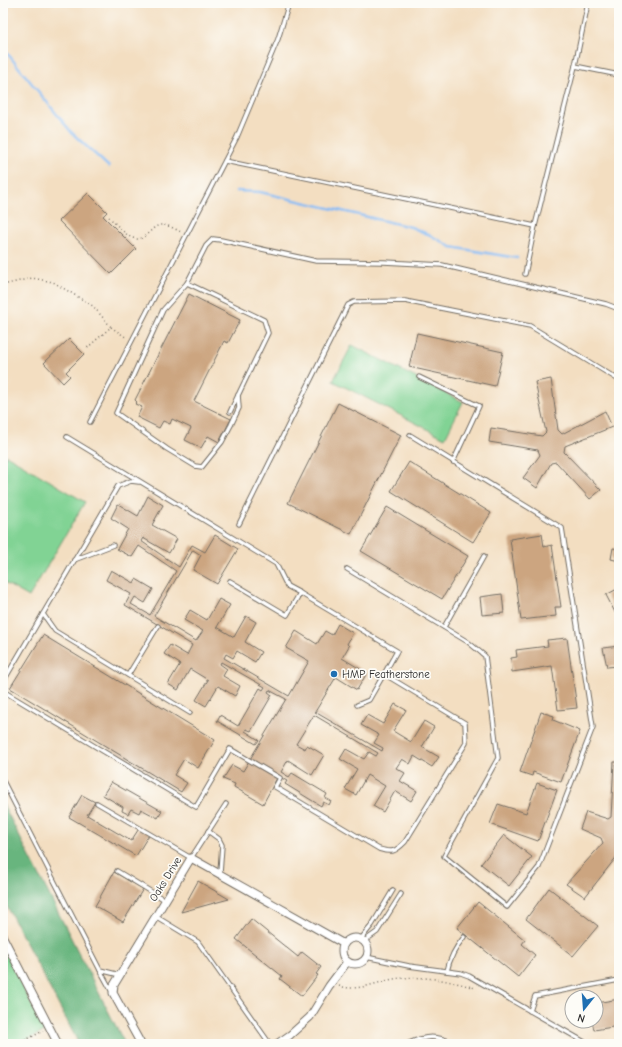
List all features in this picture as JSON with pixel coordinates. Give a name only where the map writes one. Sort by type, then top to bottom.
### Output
[{"type":"street","name":"Oaks Drive","points":[[113,993],[114,985],[191,858],[344,944]]},
{"type":"street","points":[[3,937],[58,1044]]},
{"type":"street","points":[[353,939],[362,941],[367,950],[366,957],[362,962],[347,962],[342,955],[342,948],[344,944],[346,941],[353,939]]},
{"type":"street","points":[[276,1044],[290,1035],[310,1017],[331,983],[347,962]]},
{"type":"street","points":[[113,993],[141,1044]]},
{"type":"lane","points":[[90,422],[237,137],[278,39],[289,3]]},
{"type":"lane","points":[[525,274],[535,226],[575,66],[588,3]]},
{"type":"lane","points":[[575,66],[619,75]]},
{"type":"lane","points":[[225,161],[535,226]]},
{"type":"lane","points":[[238,395],[239,408],[231,425],[222,442],[202,466],[195,466],[167,449],[116,413],[163,310],[187,283],[206,246],[213,239],[316,261],[442,265],[606,304],[619,309]]},
{"type":"lane","points":[[187,283],[264,320],[268,333],[230,412]]},
{"type":"lane","points":[[239,524],[348,305],[354,302],[405,301],[530,326],[619,380]]},
{"type":"lane","points":[[419,377],[478,406],[453,462]]},
{"type":"lane","points":[[347,569],[468,642],[485,656],[498,758],[444,856],[507,907],[539,867],[593,727],[562,528],[410,435]]},
{"type":"lane","points":[[67,437],[276,564],[287,586],[397,651],[369,700],[357,705]]},
{"type":"lane","points":[[3,682],[118,486],[131,481],[140,482]]},
{"type":"lane","points":[[74,560],[114,545]]},
{"type":"lane","points":[[444,627],[484,556]]},
{"type":"lane","points":[[230,581],[287,615],[300,593]]},
{"type":"lane","points":[[43,614],[55,631],[190,713]]},
{"type":"lane","points":[[128,675],[158,626]]},
{"type":"lane","points":[[3,691],[196,807],[230,749],[280,778],[275,788],[379,849],[388,852],[397,850],[405,842],[466,743],[465,723],[384,674]]},
{"type":"lane","points":[[3,781],[113,993]]},
{"type":"lane","points":[[97,803],[191,858],[226,804]]},
{"type":"lane","points":[[208,831],[221,841],[220,874]]},
{"type":"lane","points":[[117,871],[165,900]]},
{"type":"lane","points":[[362,941],[393,890]]},
{"type":"lane","points":[[362,941],[377,932],[401,894]]},
{"type":"lane","points":[[155,916],[198,942],[270,1044]]},
{"type":"lane","points":[[448,971],[453,952],[464,937]]},
{"type":"lane","points":[[366,957],[410,966],[461,973],[588,1044]]},
{"type":"lane","points":[[100,970],[120,975]]},
{"type":"lane","points":[[530,1011],[535,996],[619,980]]},
{"type":"lane","points":[[407,1044],[417,1039],[431,1036],[446,1039],[456,1044]]},
{"type":"path","points":[[109,217],[131,238],[137,240],[161,225],[168,226],[187,234]]},
{"type":"path","points":[[3,285],[32,278],[53,282],[93,306],[111,327],[132,342]]},
{"type":"path","points":[[87,348],[111,327]]},
{"type":"path","points":[[331,983],[342,987],[362,988],[387,980],[419,978],[451,982],[475,988],[479,982]]},
{"type":"path","points":[[18,1044],[50,1027]]},
{"type":"green space","points":[[352,345],[463,402],[445,438],[333,381]]},
{"type":"green space","points":[[6,455],[85,502],[29,597],[3,582],[3,461]]},
{"type":"green space","points":[[3,804],[125,1044],[79,1044],[3,899]]},
{"type":"green space","points":[[3,949],[45,1031],[18,1044],[3,1044]]},
{"type":"building","points":[[88,193],[107,212],[103,216],[136,249],[111,274],[59,221]]},
{"type":"building","points":[[189,294],[240,320],[228,343],[224,341],[194,401],[231,419],[219,442],[208,436],[201,448],[185,440],[191,428],[172,419],[170,424],[163,421],[159,428],[137,417],[142,407],[135,404],[137,402],[135,400]]},
{"type":"building","points":[[417,333],[503,352],[495,386],[409,367]]},
{"type":"building","points":[[69,339],[84,354],[66,372],[70,376],[63,383],[44,363]]},
{"type":"building","points":[[551,379],[558,430],[562,434],[605,411],[612,427],[565,446],[564,452],[601,490],[590,499],[556,462],[551,463],[537,488],[523,478],[540,455],[538,450],[489,442],[491,428],[542,436],[546,432],[535,382]]},
{"type":"building","points":[[338,403],[401,435],[351,534],[288,503]]},
{"type":"building","points":[[409,462],[491,513],[473,542],[391,491]]},
{"type":"building","name":"HMP Featherstone","points":[[148,496],[163,505],[152,525],[177,539],[169,553],[143,538],[141,541],[179,567],[192,545],[205,552],[215,535],[238,549],[217,584],[193,570],[201,555],[193,550],[154,616],[196,641],[203,631],[184,620],[190,610],[207,620],[219,599],[230,605],[217,627],[234,637],[246,616],[256,622],[245,642],[261,652],[255,662],[237,651],[233,658],[226,654],[224,658],[289,696],[309,661],[286,648],[296,631],[317,644],[325,631],[332,635],[338,624],[353,633],[347,644],[349,646],[342,658],[367,673],[357,690],[336,677],[315,712],[382,751],[383,748],[374,743],[379,735],[361,725],[367,715],[383,724],[395,704],[406,710],[393,731],[411,742],[424,721],[434,727],[422,747],[439,757],[432,767],[414,756],[410,764],[402,759],[396,768],[405,773],[400,781],[417,791],[411,801],[395,791],[383,812],[373,806],[385,786],[367,775],[356,795],[345,789],[357,769],[340,759],[346,749],[364,759],[369,752],[376,756],[378,753],[314,715],[296,744],[305,749],[307,745],[324,755],[312,775],[288,760],[281,772],[289,777],[292,773],[327,794],[325,798],[331,801],[329,805],[323,802],[321,806],[285,784],[287,781],[278,776],[263,804],[234,787],[235,784],[223,779],[232,765],[243,771],[286,699],[269,690],[268,692],[272,695],[251,731],[246,729],[245,731],[259,740],[256,744],[217,721],[220,715],[238,726],[260,688],[263,690],[265,687],[221,662],[220,664],[227,669],[223,676],[240,686],[235,696],[218,686],[206,706],[196,700],[208,680],[190,669],[178,690],[168,684],[180,664],[164,654],[170,645],[187,655],[192,645],[125,605],[131,594],[106,580],[111,570],[134,583],[136,579],[153,589],[145,603],[135,597],[131,604],[150,615],[176,571],[139,546],[132,557],[117,549],[128,529],[111,518],[118,504],[138,516]]},
{"type":"building","points":[[387,507],[468,556],[442,599],[361,551]]},
{"type":"building","points":[[542,534],[544,547],[552,545],[561,607],[555,607],[556,616],[521,620],[510,539]]},
{"type":"building","points":[[613,548],[619,549],[619,561],[611,559]]},
{"type":"building","points":[[619,588],[619,620],[606,595]]},
{"type":"building","points":[[502,594],[504,613],[482,615],[480,597]]},
{"type":"building","points":[[43,635],[215,740],[198,768],[184,759],[174,775],[187,783],[181,792],[10,688]]},
{"type":"building","points":[[567,638],[577,708],[558,710],[552,666],[512,672],[511,658],[517,657],[516,650],[548,646],[547,640]]},
{"type":"building","points":[[619,646],[619,666],[607,667],[603,648]]},
{"type":"building","points":[[541,712],[554,716],[553,720],[580,731],[561,782],[533,772],[532,776],[520,772]]},
{"type":"building","points":[[614,762],[619,762],[619,855],[585,897],[566,884],[603,843],[601,838],[580,829],[586,812],[608,819],[611,817]]},
{"type":"building","points":[[111,782],[162,811],[158,818],[141,809],[139,813],[131,809],[128,814],[122,811],[123,807],[103,795]]},
{"type":"building","points":[[537,783],[557,790],[538,841],[490,824],[498,804],[526,813]]},
{"type":"building","points":[[82,795],[95,802],[87,815],[131,841],[140,827],[150,833],[136,856],[69,817]]},
{"type":"building","points":[[504,835],[532,857],[509,886],[481,864]]},
{"type":"building","points":[[114,872],[143,889],[123,922],[95,906]]},
{"type":"building","points":[[198,881],[229,899],[181,912]]},
{"type":"building","points":[[549,888],[598,926],[573,956],[526,919]]},
{"type":"building","points":[[478,902],[525,940],[522,944],[535,955],[518,977],[457,928]]},
{"type":"building","points":[[251,919],[298,957],[302,952],[321,967],[316,974],[318,975],[302,996],[280,979],[282,976],[236,939]]},
{"type":"building","points":[[619,999],[619,1026],[604,1028],[604,1002]]},
{"type":"waterway","points":[[3,48],[72,133],[109,167]]},
{"type":"waterway","points":[[236,191],[260,192],[411,227],[430,235],[451,247],[517,258]]},
{"type":"place","name":"HMP Featherstone","points":[[334,674]]}]
